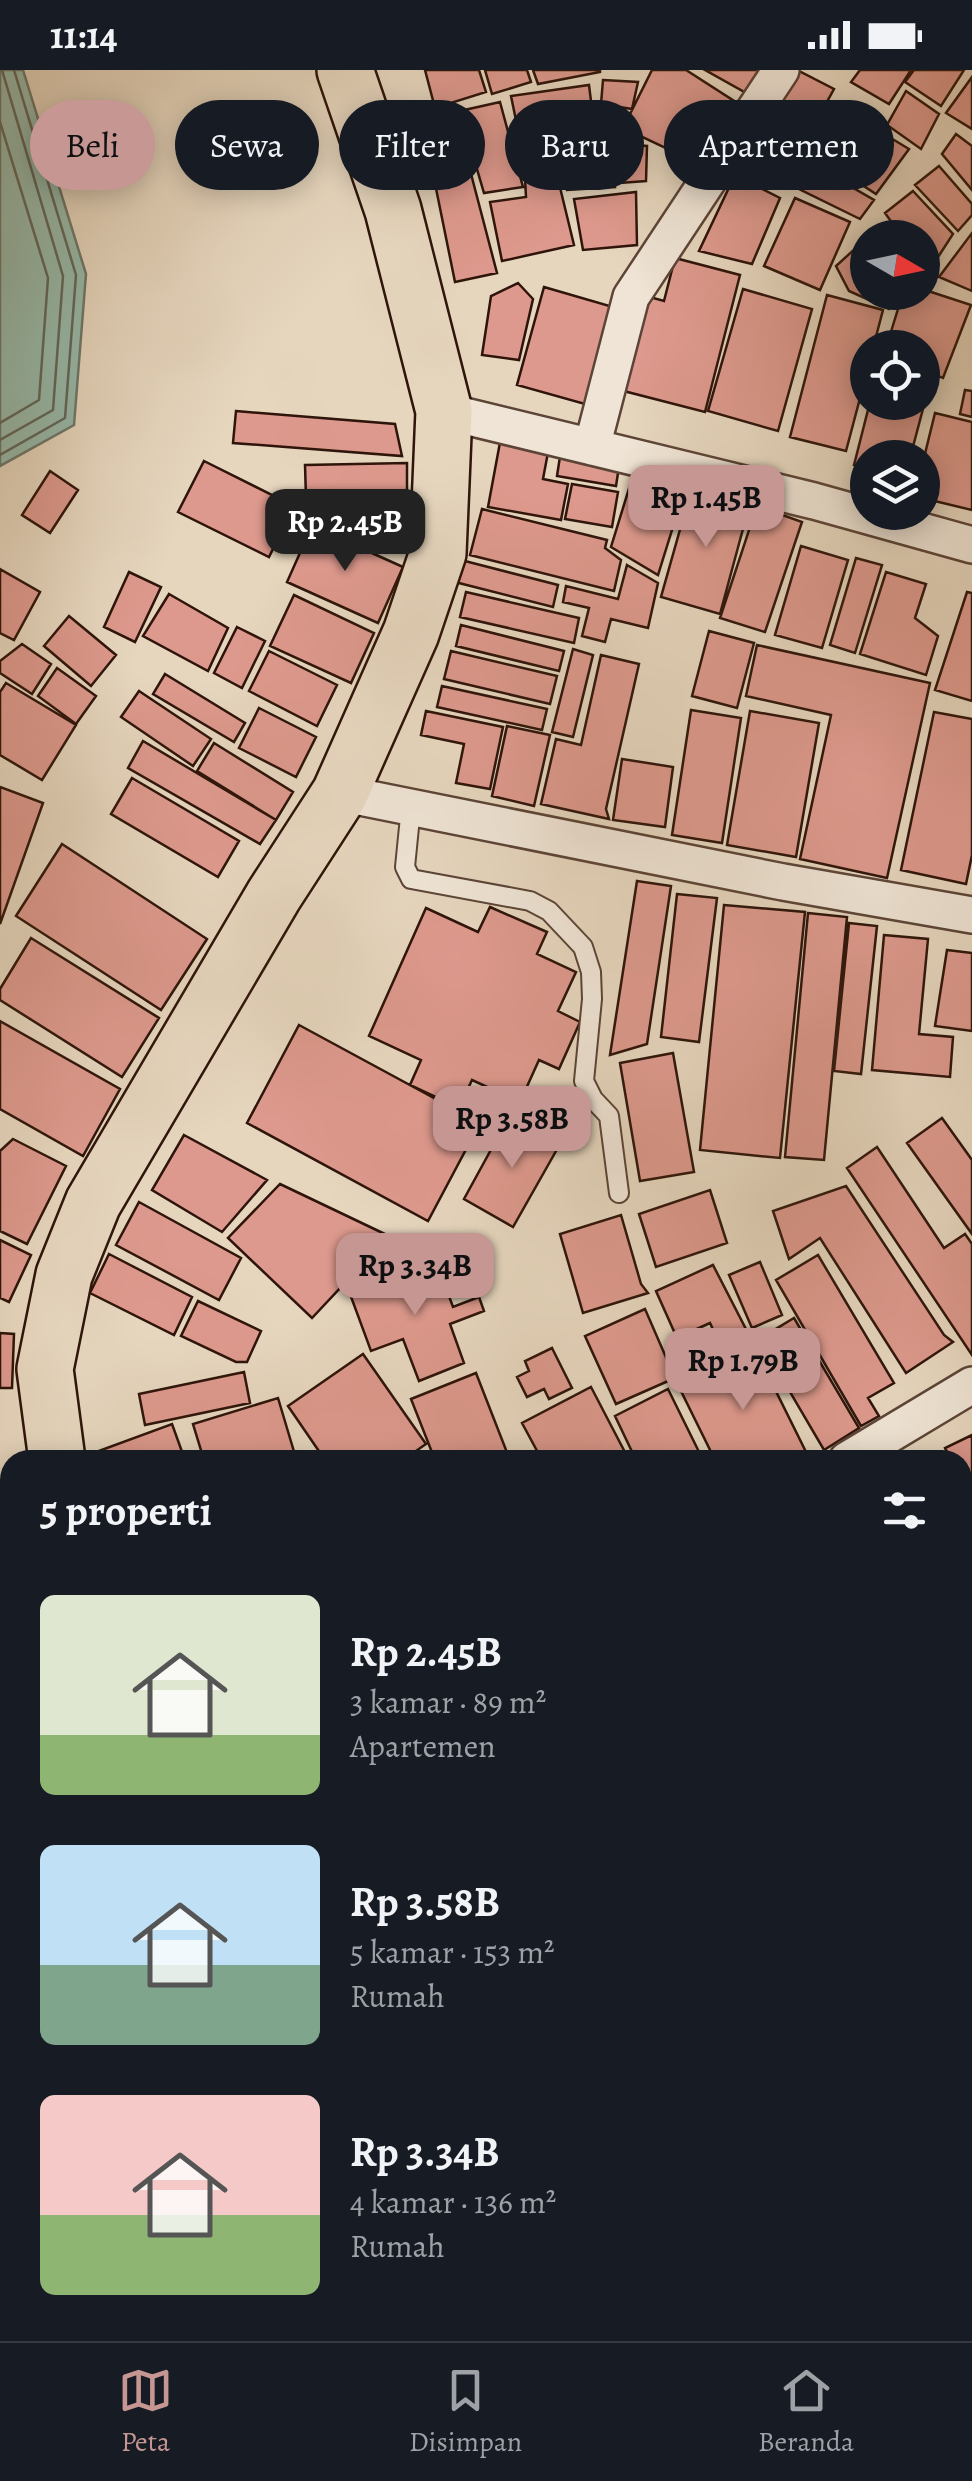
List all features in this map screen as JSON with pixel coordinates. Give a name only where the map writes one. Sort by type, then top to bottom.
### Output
[{"type":"highway","points":[[55,1450],[45,1368],[64,1274],[92,1203],[274,895],[340,793],[383,702],[438,554],[444,411],[393,210],[345,70]]},
{"type":"street","points":[[592,446],[631,297],[781,70]]},
{"type":"street","points":[[444,411],[972,545]]},
{"type":"street","points":[[340,793],[972,915]]},
{"type":"street","points":[[864,1450],[972,1385]]},
{"type":"lane","points":[[411,807],[404,867],[411,878],[530,900],[549,911],[584,947],[591,972],[592,999],[584,1081],[593,1099],[609,1116],[618,1193]]},
{"type":"water","points":[[0,70],[23,70],[32,100],[30,190],[60,190],[86,274],[74,425],[0,466]]},
{"type":"building","points":[[425,70],[479,70],[486,92],[460,100],[433,100]]},
{"type":"building","points":[[485,70],[527,70],[531,82],[492,94]]},
{"type":"building","points":[[533,70],[600,70],[600,72],[538,84]]},
{"type":"building","points":[[652,70],[686,70],[733,100],[664,100],[664,147],[644,138],[644,100],[637,100]]},
{"type":"building","points":[[705,70],[765,70],[755,98]]},
{"type":"building","points":[[797,70],[834,89],[828,100],[774,100]]},
{"type":"building","points":[[860,70],[911,70],[892,100],[882,100],[851,82]]},
{"type":"building","points":[[914,70],[964,70],[941,106],[905,82]]},
{"type":"building","points":[[972,77],[972,129],[946,113]]},
{"type":"building","points":[[603,80],[638,82],[634,100],[601,100]]},
{"type":"building","points":[[589,85],[591,100],[512,100],[511,96]]},
{"type":"building","points":[[906,91],[939,114],[921,149],[894,130],[894,112]]},
{"type":"building","points":[[500,102],[505,120],[505,190],[484,193],[485,190],[485,105]]},
{"type":"building","points":[[956,134],[972,146],[972,190],[942,154]]},
{"type":"building","points":[[894,140],[909,149],[894,169]]},
{"type":"building","points":[[644,146],[647,146],[644,181]]},
{"type":"building","points":[[939,166],[972,204],[972,215],[958,231],[915,185]]},
{"type":"building","points":[[436,190],[475,190],[497,273],[455,282]]},
{"type":"building","points":[[526,190],[561,190],[574,245],[502,261],[490,202],[526,197]]},
{"type":"building","points":[[728,190],[764,190],[780,198],[752,264],[699,251]]},
{"type":"building","points":[[801,190],[857,190],[874,200],[860,219]]},
{"type":"building","points":[[913,191],[940,220],[890,220],[885,213]]},
{"type":"building","points":[[636,192],[637,245],[583,250],[574,199]]},
{"type":"building","points":[[795,198],[850,222],[820,290],[764,266]]},
{"type":"building","points":[[940,220],[953,234],[940,254]]},
{"type":"building","points":[[972,233],[972,291],[940,276]]},
{"type":"building","points":[[850,253],[850,291],[849,291],[836,266]]},
{"type":"building","points":[[675,258],[740,275],[705,412],[616,389],[639,294],[664,301]]},
{"type":"building","points":[[518,283],[533,299],[519,360],[482,355],[491,296]]},
{"type":"building","points":[[544,287],[620,309],[592,406],[517,385]]},
{"type":"building","points":[[743,289],[812,309],[778,431],[708,411]]},
{"type":"building","points":[[827,295],[850,301],[850,310],[883,310],[878,330],[850,330],[850,420],[854,420],[846,451],[790,437]]},
{"type":"building","points":[[940,295],[971,305],[943,378],[940,330],[892,330],[898,310],[940,310]]},
{"type":"building","points":[[965,390],[972,391],[972,417],[960,414]]},
{"type":"building","points":[[236,411],[395,424],[402,456],[233,443]]},
{"type":"building","points":[[940,414],[972,422],[972,510],[940,502],[940,440],[928,440],[933,420],[940,420]]},
{"type":"building","points":[[865,420],[920,420],[915,440],[860,440]]},
{"type":"building","points":[[501,437],[549,447],[543,479],[568,484],[561,520],[488,507]]},
{"type":"building","points":[[561,450],[620,460],[616,486],[557,476]]},
{"type":"building","points":[[204,461],[294,506],[269,557],[178,512]]},
{"type":"building","points":[[407,463],[407,496],[306,498],[305,465]]},
{"type":"building","points":[[635,469],[686,485],[658,575],[611,547]]},
{"type":"building","points":[[50,471],[78,490],[50,533],[22,515]]},
{"type":"building","points":[[572,484],[618,492],[612,527],[565,519]]},
{"type":"building","points":[[692,487],[750,503],[720,614],[661,597]]},
{"type":"building","points":[[348,502],[406,525],[395,550],[329,524]]},
{"type":"building","points":[[757,506],[802,522],[765,632],[720,618]]},
{"type":"building","points":[[482,509],[607,540],[605,548],[621,560],[614,591],[470,555]]},
{"type":"building","points":[[312,526],[403,567],[378,623],[287,582]]},
{"type":"building","points":[[801,546],[848,560],[822,648],[775,635]]},
{"type":"building","points":[[856,558],[882,565],[855,653],[830,645]]},
{"type":"building","points":[[461,560],[558,585],[553,607],[455,582]]},
{"type":"building","points":[[627,565],[658,583],[648,628],[611,619],[605,642],[582,636],[589,608],[563,602],[566,586],[618,599]]},
{"type":"building","points":[[0,569],[40,592],[14,640],[0,633]]},
{"type":"building","points":[[129,572],[161,587],[135,642],[104,627]]},
{"type":"building","points":[[886,572],[926,584],[915,618],[938,636],[926,675],[860,654]]},
{"type":"building","points":[[466,592],[579,618],[574,643],[460,617]]},
{"type":"building","points":[[967,592],[972,593],[972,701],[935,690]]},
{"type":"building","points":[[169,594],[228,628],[208,671],[143,636]]},
{"type":"building","points":[[294,595],[374,633],[351,683],[270,646]]},
{"type":"building","points":[[69,616],[116,655],[91,686],[44,646]]},
{"type":"building","points":[[461,625],[564,651],[559,671],[456,646]]},
{"type":"building","points":[[237,627],[265,641],[242,688],[214,673]]},
{"type":"building","points":[[709,631],[754,643],[737,708],[692,696]]},
{"type":"building","points":[[22,644],[51,664],[32,694],[0,673],[0,661]]},
{"type":"building","points":[[757,645],[930,683],[887,878],[800,859],[831,715],[746,696]]},
{"type":"building","points":[[573,649],[593,655],[573,737],[552,732]]},
{"type":"building","points":[[269,651],[337,685],[317,726],[249,691]]},
{"type":"building","points":[[451,651],[557,676],[550,704],[444,679]]},
{"type":"building","points":[[601,655],[639,664],[606,809],[609,819],[541,804],[556,739],[581,745]]},
{"type":"building","points":[[57,668],[96,696],[76,724],[38,696]]},
{"type":"building","points":[[165,674],[245,723],[234,742],[153,694]]},
{"type":"building","points":[[6,683],[76,725],[42,780],[0,755],[0,692]]},
{"type":"building","points":[[442,686],[547,709],[542,730],[437,707]]},
{"type":"building","points":[[139,691],[211,739],[193,766],[121,717]]},
{"type":"building","points":[[259,708],[316,737],[296,777],[239,748]]},
{"type":"building","points":[[691,710],[741,718],[722,843],[672,835]]},
{"type":"building","points":[[426,711],[503,727],[490,789],[456,783],[464,744],[421,735]]},
{"type":"building","points":[[750,711],[819,723],[796,857],[727,845]]},
{"type":"building","points":[[934,712],[972,719],[972,855],[966,884],[901,870]]},
{"type":"building","points":[[507,726],[550,735],[534,806],[492,796]]},
{"type":"building","points":[[143,741],[276,820],[260,844],[128,768]]},
{"type":"building","points":[[214,743],[293,792],[276,820],[197,771]]},
{"type":"building","points":[[622,759],[673,767],[665,827],[613,820]]},
{"type":"building","points":[[132,778],[239,841],[218,877],[111,814]]},
{"type":"building","points":[[0,787],[43,803],[0,924]]},
{"type":"building","points":[[62,844],[207,939],[161,1010],[16,916]]},
{"type":"building","points":[[637,881],[671,886],[647,1044],[610,1055]]},
{"type":"building","points":[[677,894],[717,898],[699,1042],[661,1037]]},
{"type":"building","points":[[724,905],[805,912],[780,1158],[700,1150]]},
{"type":"building","points":[[490,907],[547,932],[537,954],[576,972],[558,1011],[580,1022],[559,1069],[539,1060],[520,1102],[472,1080],[459,1108],[410,1085],[421,1060],[369,1036],[426,908],[478,932]]},
{"type":"building","points":[[808,913],[847,917],[824,1160],[785,1157]]},
{"type":"building","points":[[849,923],[877,926],[861,1074],[834,1071]]},
{"type":"building","points":[[884,935],[928,939],[919,1034],[953,1037],[950,1077],[872,1070]]},
{"type":"building","points":[[31,938],[159,1018],[122,1077],[0,1000],[0,989]]},
{"type":"building","points":[[947,950],[972,953],[972,1031],[935,1026]]},
{"type":"building","points":[[0,1021],[120,1089],[83,1156],[0,1109]]},
{"type":"building","points":[[299,1025],[480,1123],[428,1221],[247,1123]]},
{"type":"building","points":[[673,1053],[694,1172],[640,1181],[620,1063]]},
{"type":"building","points":[[510,1115],[560,1144],[513,1227],[464,1199]]},
{"type":"building","points":[[942,1118],[972,1160],[972,1234],[907,1143]]},
{"type":"building","points":[[184,1135],[267,1180],[222,1232],[152,1190]]},
{"type":"building","points":[[13,1139],[66,1166],[27,1244],[0,1231],[0,1151]]},
{"type":"building","points":[[877,1147],[944,1248],[965,1234],[972,1244],[972,1355],[847,1168]]},
{"type":"building","points":[[280,1184],[389,1236],[312,1318],[228,1238]]},
{"type":"building","points":[[846,1186],[944,1335],[953,1342],[906,1373],[820,1238],[789,1259],[773,1211]]},
{"type":"building","points":[[710,1190],[727,1243],[656,1267],[639,1214]]},
{"type":"building","points":[[139,1202],[241,1258],[219,1300],[116,1245]]},
{"type":"building","points":[[621,1215],[641,1284],[648,1293],[583,1313],[560,1234]]},
{"type":"building","points":[[0,1240],[31,1255],[9,1302],[0,1298]]},
{"type":"building","points":[[109,1254],[192,1297],[174,1335],[90,1293]]},
{"type":"building","points":[[818,1255],[894,1383],[868,1398],[879,1416],[861,1426],[776,1280]]},
{"type":"building","points":[[436,1261],[453,1307],[479,1297],[484,1311],[450,1324],[464,1363],[419,1381],[403,1339],[371,1351],[350,1294]]},
{"type":"building","points":[[760,1262],[782,1315],[752,1328],[729,1275]]},
{"type":"building","points":[[713,1265],[750,1337],[722,1349],[710,1323],[677,1338],[656,1291]]},
{"type":"building","points":[[198,1301],[261,1331],[247,1362],[236,1362],[181,1336]]},
{"type":"building","points":[[645,1309],[675,1378],[616,1404],[585,1336]]},
{"type":"building","points":[[794,1318],[859,1428],[824,1450],[759,1339]]},
{"type":"building","points":[[0,1333],[14,1334],[12,1388],[0,1388]]},
{"type":"building","points":[[552,1348],[572,1388],[549,1399],[544,1389],[527,1397],[517,1377],[529,1371],[525,1361]]},
{"type":"building","points":[[755,1349],[805,1450],[710,1450],[679,1387]]},
{"type":"building","points":[[363,1354],[426,1444],[417,1450],[318,1450],[288,1406]]},
{"type":"building","points":[[244,1372],[250,1403],[145,1425],[139,1394]]},
{"type":"building","points":[[476,1373],[506,1450],[431,1450],[411,1399]]},
{"type":"building","points":[[591,1387],[624,1450],[537,1450],[522,1423]]},
{"type":"building","points":[[668,1389],[698,1450],[631,1450],[615,1416]]},
{"type":"building","points":[[278,1398],[294,1450],[201,1450],[193,1424]]},
{"type":"building","points":[[172,1424],[181,1450],[101,1450]]},
{"type":"building","points":[[972,1435],[972,1450],[945,1448]]}]
